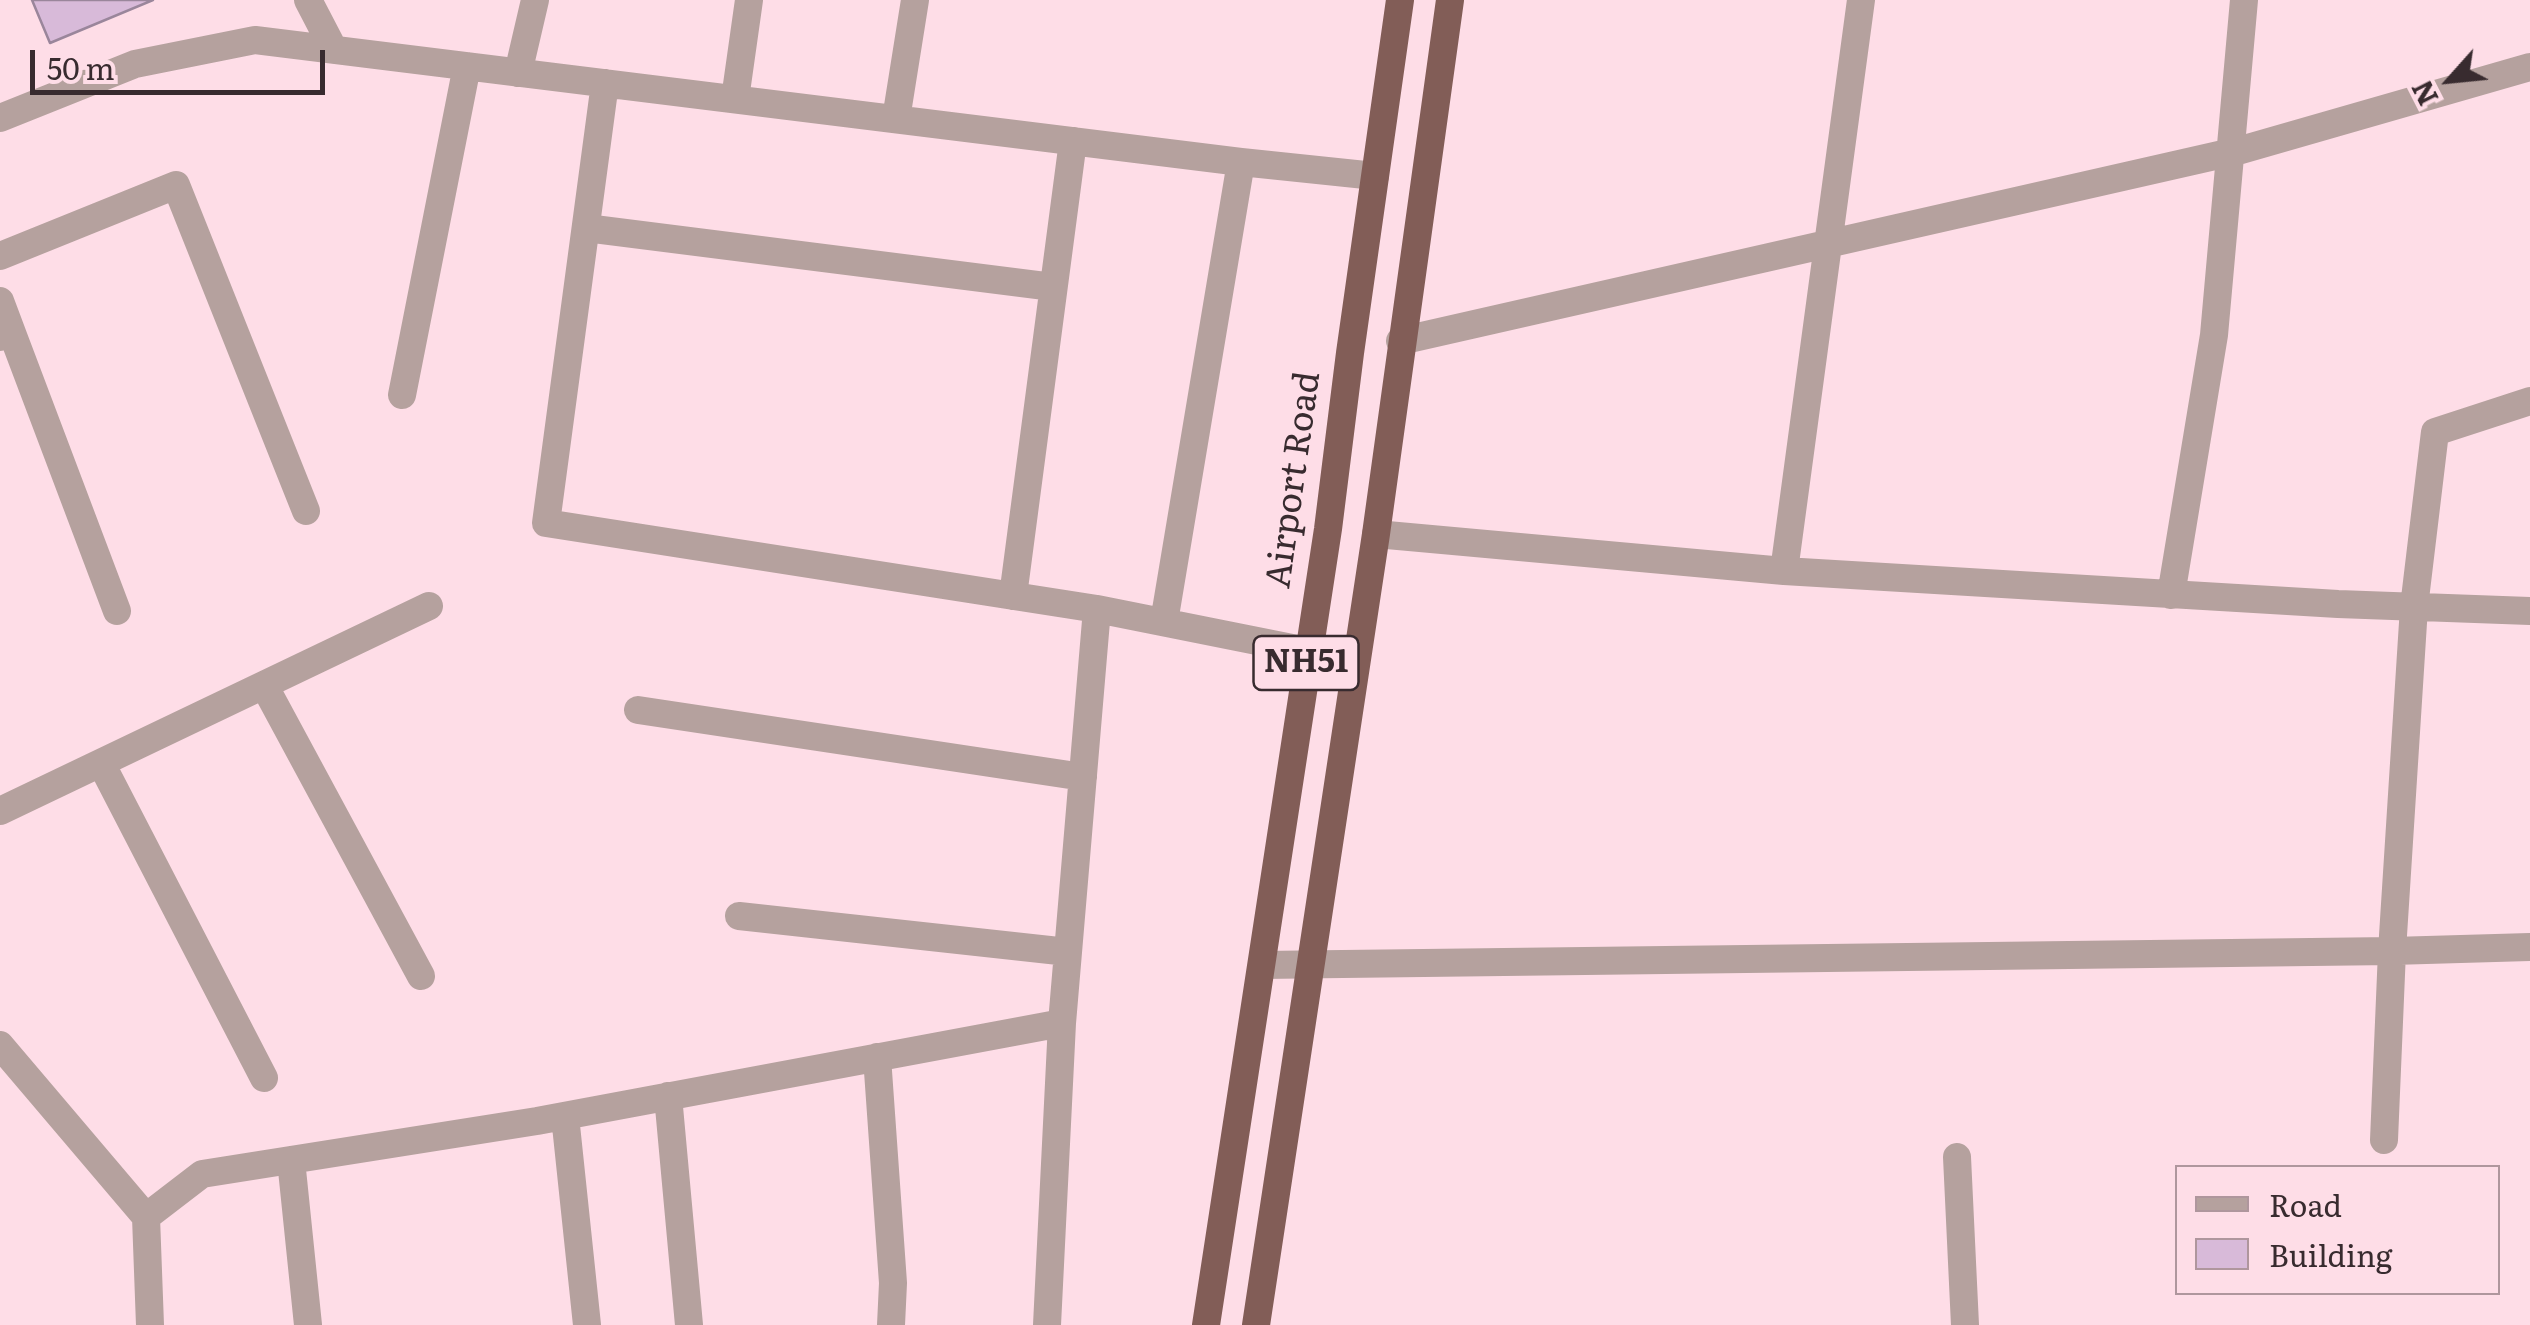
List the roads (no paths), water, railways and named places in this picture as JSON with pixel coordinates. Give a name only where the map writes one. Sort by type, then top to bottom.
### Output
[{"type":"highway","name":"Airport Road","points":[[1206,1325],[1328,529],[1400,0]]},
{"type":"highway","name":"NH51","points":[[1256,1325],[1376,534],[1450,0]]},
{"type":"street","points":[[308,0],[334,50]]},
{"type":"street","points":[[518,72],[536,0]]},
{"type":"street","points":[[735,99],[750,0]]},
{"type":"street","points":[[896,120],[915,0]]},
{"type":"street","points":[[1784,571],[1861,0]]},
{"type":"street","points":[[2171,594],[2214,335],[2244,0]]},
{"type":"street","points":[[0,118],[136,64],[255,40],[1375,176]]},
{"type":"street","points":[[402,394],[467,66]]},
{"type":"street","points":[[1400,341],[2230,153],[2530,67]]},
{"type":"street","points":[[605,83],[546,523],[1098,609],[1308,650]]},
{"type":"street","points":[[1013,596],[1073,141]]},
{"type":"street","points":[[1164,622],[1242,162]]},
{"type":"street","points":[[0,256],[176,185],[306,511]]},
{"type":"street","points":[[586,228],[1053,287]]},
{"type":"street","points":[[0,302],[6,335],[116,610]]},
{"type":"street","points":[[2384,1140],[2414,607],[2436,432],[2530,401]]},
{"type":"street","points":[[1376,534],[1784,571],[2530,611]]},
{"type":"street","points":[[0,812],[429,606]]},
{"type":"street","points":[[1047,1325],[1062,1023],[1098,609]]},
{"type":"street","points":[[264,685],[421,976]]},
{"type":"street","points":[[638,710],[1083,778]]},
{"type":"street","points":[[101,763],[264,1078]]},
{"type":"street","points":[[739,916],[1068,952]]},
{"type":"street","points":[[1262,965],[2530,947]]},
{"type":"street","points":[[146,1217],[202,1174],[565,1116],[1062,1023]]},
{"type":"street","points":[[0,1044],[146,1217],[150,1325]]},
{"type":"street","points":[[877,1057],[893,1283],[891,1325]]},
{"type":"street","points":[[668,1096],[689,1325]]},
{"type":"street","points":[[565,1116],[587,1325]]},
{"type":"street","points":[[1957,1156],[1965,1325]]},
{"type":"street","points":[[291,1160],[308,1325]]}]
